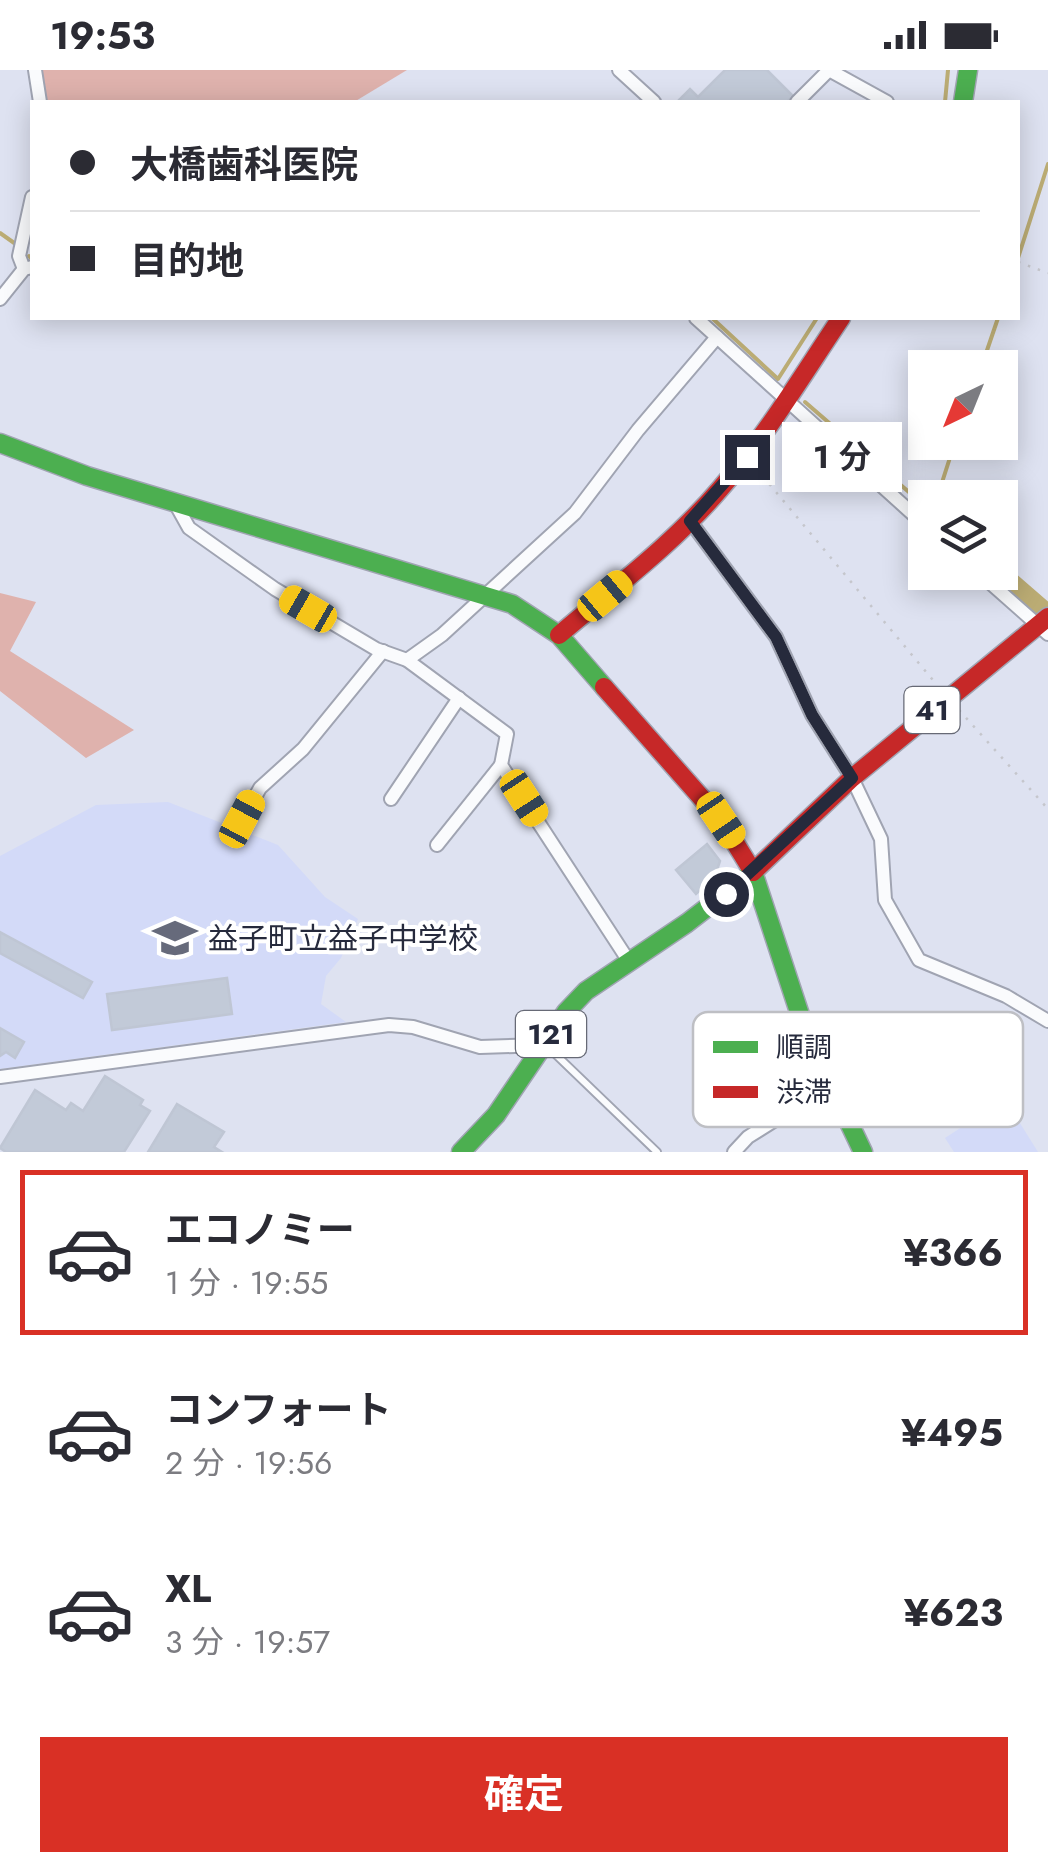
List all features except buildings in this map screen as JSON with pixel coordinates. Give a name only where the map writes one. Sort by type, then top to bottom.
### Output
[{"type":"main road","points":[[963,100],[968,70]]},
{"type":"main road","points":[[559,635],[690,521],[747,457],[841,320]]},
{"type":"main road","points":[[3,449],[488,594],[512,604],[559,635],[721,820],[753,872],[799,1012]]},
{"type":"main road","name":"41","points":[[753,872],[852,778],[1044,624]]},
{"type":"main road","name":"121","points":[[461,1152],[496,1115],[586,991],[753,872]]},
{"type":"main road","points":[[850,1127],[863,1152]]},
{"type":"street","points":[[34,70],[40,100]]},
{"type":"street","points":[[619,70],[652,100]]},
{"type":"street","points":[[800,100],[829,70],[876,100]]},
{"type":"street","points":[[0,299],[28,268],[19,256],[30,206]]},
{"type":"street","points":[[698,320],[908,510]]},
{"type":"street","points":[[407,660],[442,635],[575,514],[638,430],[717,337]]},
{"type":"street","points":[[176,503],[190,528],[275,590],[383,652],[407,660],[507,734],[501,765],[437,845]]},
{"type":"street","points":[[690,521],[776,637],[812,715],[852,778],[881,839],[885,900],[920,960],[1006,996],[1048,1021]]},
{"type":"street","points":[[1001,590],[1044,624]]},
{"type":"street","points":[[242,819],[260,788],[302,750],[383,652]]},
{"type":"street","points":[[391,799],[459,698]]},
{"type":"street","points":[[501,765],[630,963]]},
{"type":"street","points":[[0,1078],[388,1025],[414,1027],[480,1047],[544,1044]]},
{"type":"street","points":[[734,1152],[764,1127]]},
{"type":"lane","points":[[544,1044],[657,1152]]},
{"type":"path","points":[[1020,263],[1048,272]]},
{"type":"path","points":[[747,457],[948,698],[1048,809]]},
{"type":"shaded area","points":[[38,70],[407,70],[357,100],[45,100]]},
{"type":"shaded area","points":[[0,593],[36,602],[10,651],[134,730],[86,758],[0,691]]},
{"type":"shaded area","name":"益子町立益子中学校","points":[[168,802],[278,845],[325,897],[358,919],[341,958],[326,976],[321,1004],[346,1022],[0,1069],[0,856],[96,805]]},
{"type":"shaded area","points":[[962,1127],[1022,1127],[1038,1152],[954,1152],[945,1138]]},
{"type":"waterway","points":[[945,100],[948,70]]},
{"type":"waterway","points":[[1020,252],[1048,164]]},
{"type":"waterway","points":[[0,233],[17,245]]},
{"type":"waterway","points":[[714,320],[778,379],[816,320]]},
{"type":"waterway","points":[[987,350],[997,320]]},
{"type":"waterway","points":[[805,402],[908,491]]},
{"type":"waterway","points":[[943,480],[949,460]]},
{"type":"waterway","points":[[1018,590],[1048,616]]},
{"type":"traffic: fast","points":[[963,100],[968,70]]},
{"type":"traffic: fast","points":[[0,443],[87,476],[512,604],[559,635],[604,687]]},
{"type":"traffic: fast","points":[[461,1152],[496,1115],[566,1012],[586,991],[687,923],[753,872],[799,1012]]},
{"type":"traffic: fast","points":[[851,1127],[863,1152]]},
{"type":"traffic: jam","points":[[559,635],[663,547],[720,489],[768,427],[840,320]]},
{"type":"traffic: jam","points":[[753,872],[852,778],[1048,617]]},
{"type":"traffic: jam","points":[[604,687],[721,820],[753,872]]},
{"type":"place","name":"益子町立益子中学校","points":[[175,938]]},
{"type":"route","points":[[726,894],[852,778],[812,715],[776,637],[690,521],[747,457]]}]
